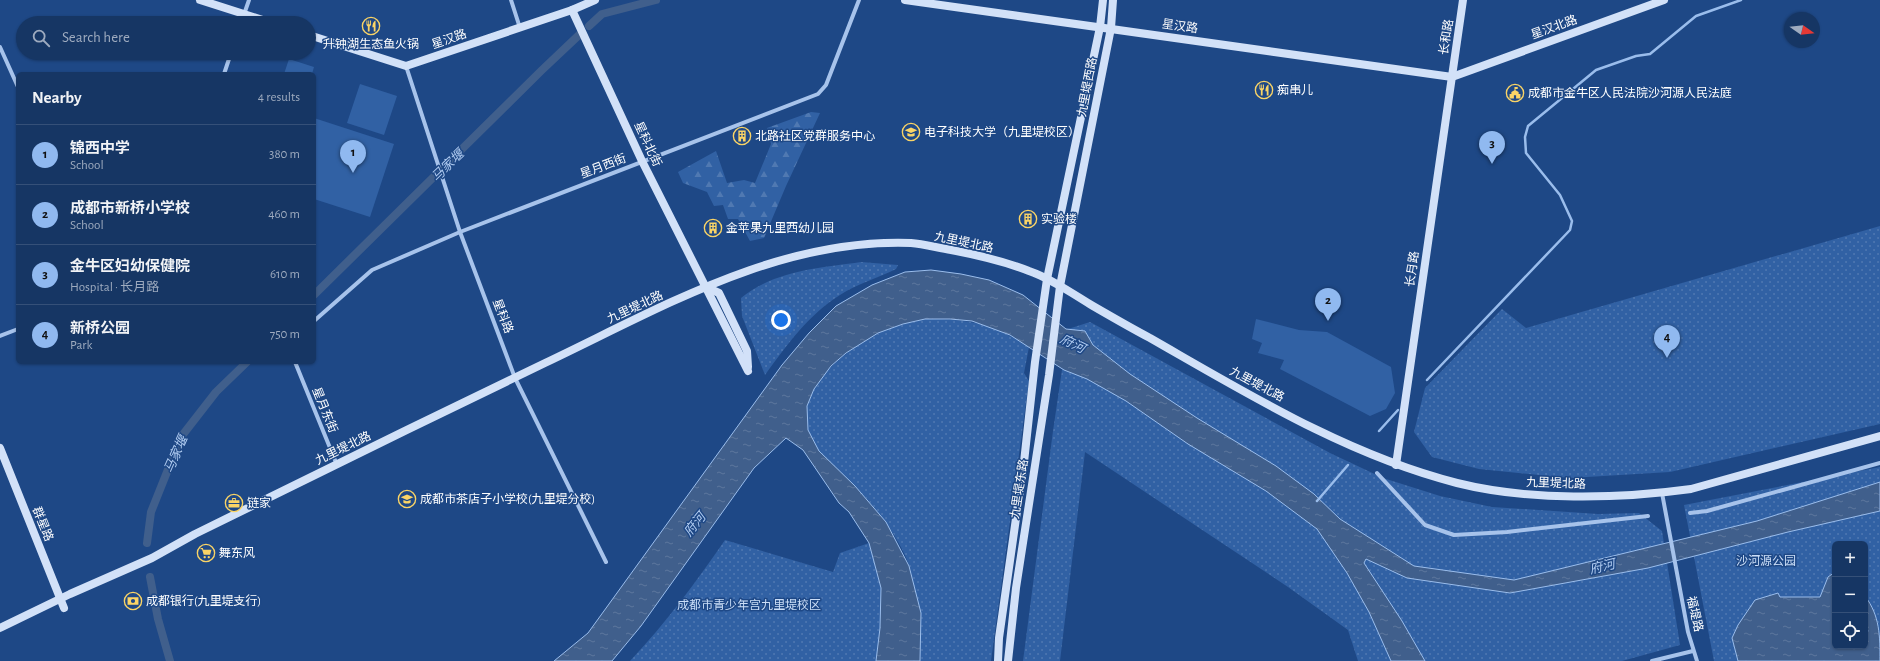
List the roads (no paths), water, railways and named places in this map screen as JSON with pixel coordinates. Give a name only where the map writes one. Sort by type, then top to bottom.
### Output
[{"type":"street","points":[[200,0],[250,16]]},
{"type":"street","points":[[244,14],[249,0]]},
{"type":"street","points":[[511,0],[520,28]]},
{"type":"street","name":"星汉路","points":[[406,66],[572,10],[595,0]]},
{"type":"street","name":"星月西街","points":[[316,319],[372,270],[460,232],[818,94],[826,85],[859,0]]},
{"type":"street","name":"星汉路","points":[[905,0],[1452,77]]},
{"type":"street","points":[[998,661],[999,638],[1024,462],[1035,362],[1047,279],[1100,27],[1103,0]]},
{"type":"street","name":"九里堤西路","points":[[1056,321],[1060,286],[1111,28],[1114,0]]},
{"type":"street","name":"长和路","points":[[1452,77],[1463,0]]},
{"type":"street","name":"星汉北路","points":[[1452,77],[1650,3],[1664,0]]},
{"type":"street","name":"星科北街","points":[[572,10],[642,161],[748,371],[747,351],[719,293],[706,287]]},
{"type":"street","points":[[316,37],[406,66]]},
{"type":"street","points":[[0,47],[16,83]]},
{"type":"street","points":[[225,72],[229,60]]},
{"type":"street","name":"星科路","points":[[406,66],[460,232],[515,378],[606,562]]},
{"type":"street","name":"长月路","points":[[1396,465],[1452,77]]},
{"type":"street","name":"九里堤北路","points":[[0,628],[60,599],[152,558],[195,534],[706,287],[757,266],[806,253],[858,245],[913,243],[973,254],[1029,271],[1060,286],[1233,386],[1335,438],[1396,465],[1460,484],[1522,494],[1604,496],[1662,493],[1692,489],[1880,436]]},
{"type":"street","name":"九里堤东路","points":[[1008,661],[1016,588],[1056,321]]},
{"type":"street","points":[[0,336],[16,330]]},
{"type":"street","name":"星月东街","points":[[296,364],[337,465]]},
{"type":"street","name":"群星路","points":[[0,448],[64,608]]},
{"type":"street","points":[[1690,513],[1707,511],[1880,463]]},
{"type":"street","points":[[1378,473],[1425,524],[1454,535],[1507,532],[1648,516]]},
{"type":"street","name":"福堤路","points":[[1662,493],[1675,572],[1688,632],[1697,661]]},
{"type":"street","points":[[1652,661],[1693,651]]},
{"type":"water","name":"府河","points":[[931,270],[989,280],[1023,295],[1066,329],[1085,331],[1093,345],[1130,374],[1197,418],[1276,466],[1314,494],[1340,519],[1414,566],[1514,580],[1757,521],[1880,482],[1880,511],[1788,532],[1648,568],[1510,593],[1407,578],[1366,559],[1364,563],[1402,621],[1425,661],[1391,661],[1369,612],[1347,573],[1317,529],[1266,491],[1188,444],[1126,401],[1087,379],[1064,370],[1010,335],[972,321],[925,319],[903,324],[878,333],[846,353],[831,366],[814,389],[807,406],[808,430],[819,451],[855,486],[886,522],[909,566],[921,613],[920,661],[876,661],[880,628],[881,588],[869,543],[849,512],[839,503],[803,450],[786,438],[754,468],[641,626],[612,661],[554,661],[588,633],[782,365],[809,333],[836,306],[872,285],[905,272]]},
{"type":"water","points":[[1832,574],[1832,649],[1868,649],[1868,601],[1874,611],[1878,627],[1880,661],[1738,661],[1732,638],[1738,625],[1755,600],[1778,593],[1780,597],[1820,597],[1828,577]]},
{"type":"waterway","name":"马家堰","points":[[589,26],[602,14],[656,0]]},
{"type":"waterway","points":[[1427,380],[1570,230],[1572,221],[1560,195],[1526,153],[1525,137],[1528,126],[1596,70],[1636,56],[1650,54],[1696,16],[1741,0]]},
{"type":"waterway","name":"马家堰","points":[[316,293],[579,35]]},
{"type":"waterway","name":"马家堰","points":[[147,543],[151,512],[181,437],[216,392],[245,364]]},
{"type":"waterway","points":[[1379,431],[1398,410]]},
{"type":"waterway","points":[[1317,501],[1348,465]]},
{"type":"waterway","name":"马家堰","points":[[150,577],[158,619],[170,661]]},
{"type":"place","name":"升钟湖生态鱼火锅","points":[[371,26]]},
{"type":"place","name":"痴串儿","points":[[1264,90]]},
{"type":"place","name":"成都市金牛区人民法院沙河源人民法庭","points":[[1515,93]]},
{"type":"place","name":"电子科技大学（九里堤校区）","points":[[911,132]]},
{"type":"place","name":"北路社区党群服务中心","points":[[742,136]]},
{"type":"place","name":"金牛区妇幼保健院","points":[[1492,164]]},
{"type":"place","name":"锦西中学","points":[[353,173]]},
{"type":"place","name":"实验楼","points":[[1028,219]]},
{"type":"place","name":"金苹果九里西幼儿园","points":[[713,228]]},
{"type":"place","name":"成都市新桥小学校","points":[[1328,321]]},
{"type":"place","name":"新桥公园","points":[[1667,358]]},
{"type":"place","name":"成都市茶店子小学校(九里堤分校)","points":[[407,499]]},
{"type":"place","name":"链家","points":[[234,503]]},
{"type":"place","name":"舞东风","points":[[206,553]]},
{"type":"place","name":"成都银行(九里堤支行)","points":[[133,601]]},
{"type":"park label","name":"沙河源公园","points":[[1766,561]]},
{"type":"park label","name":"成都市青少年宫九里堤校区","points":[[749,605]]}]
